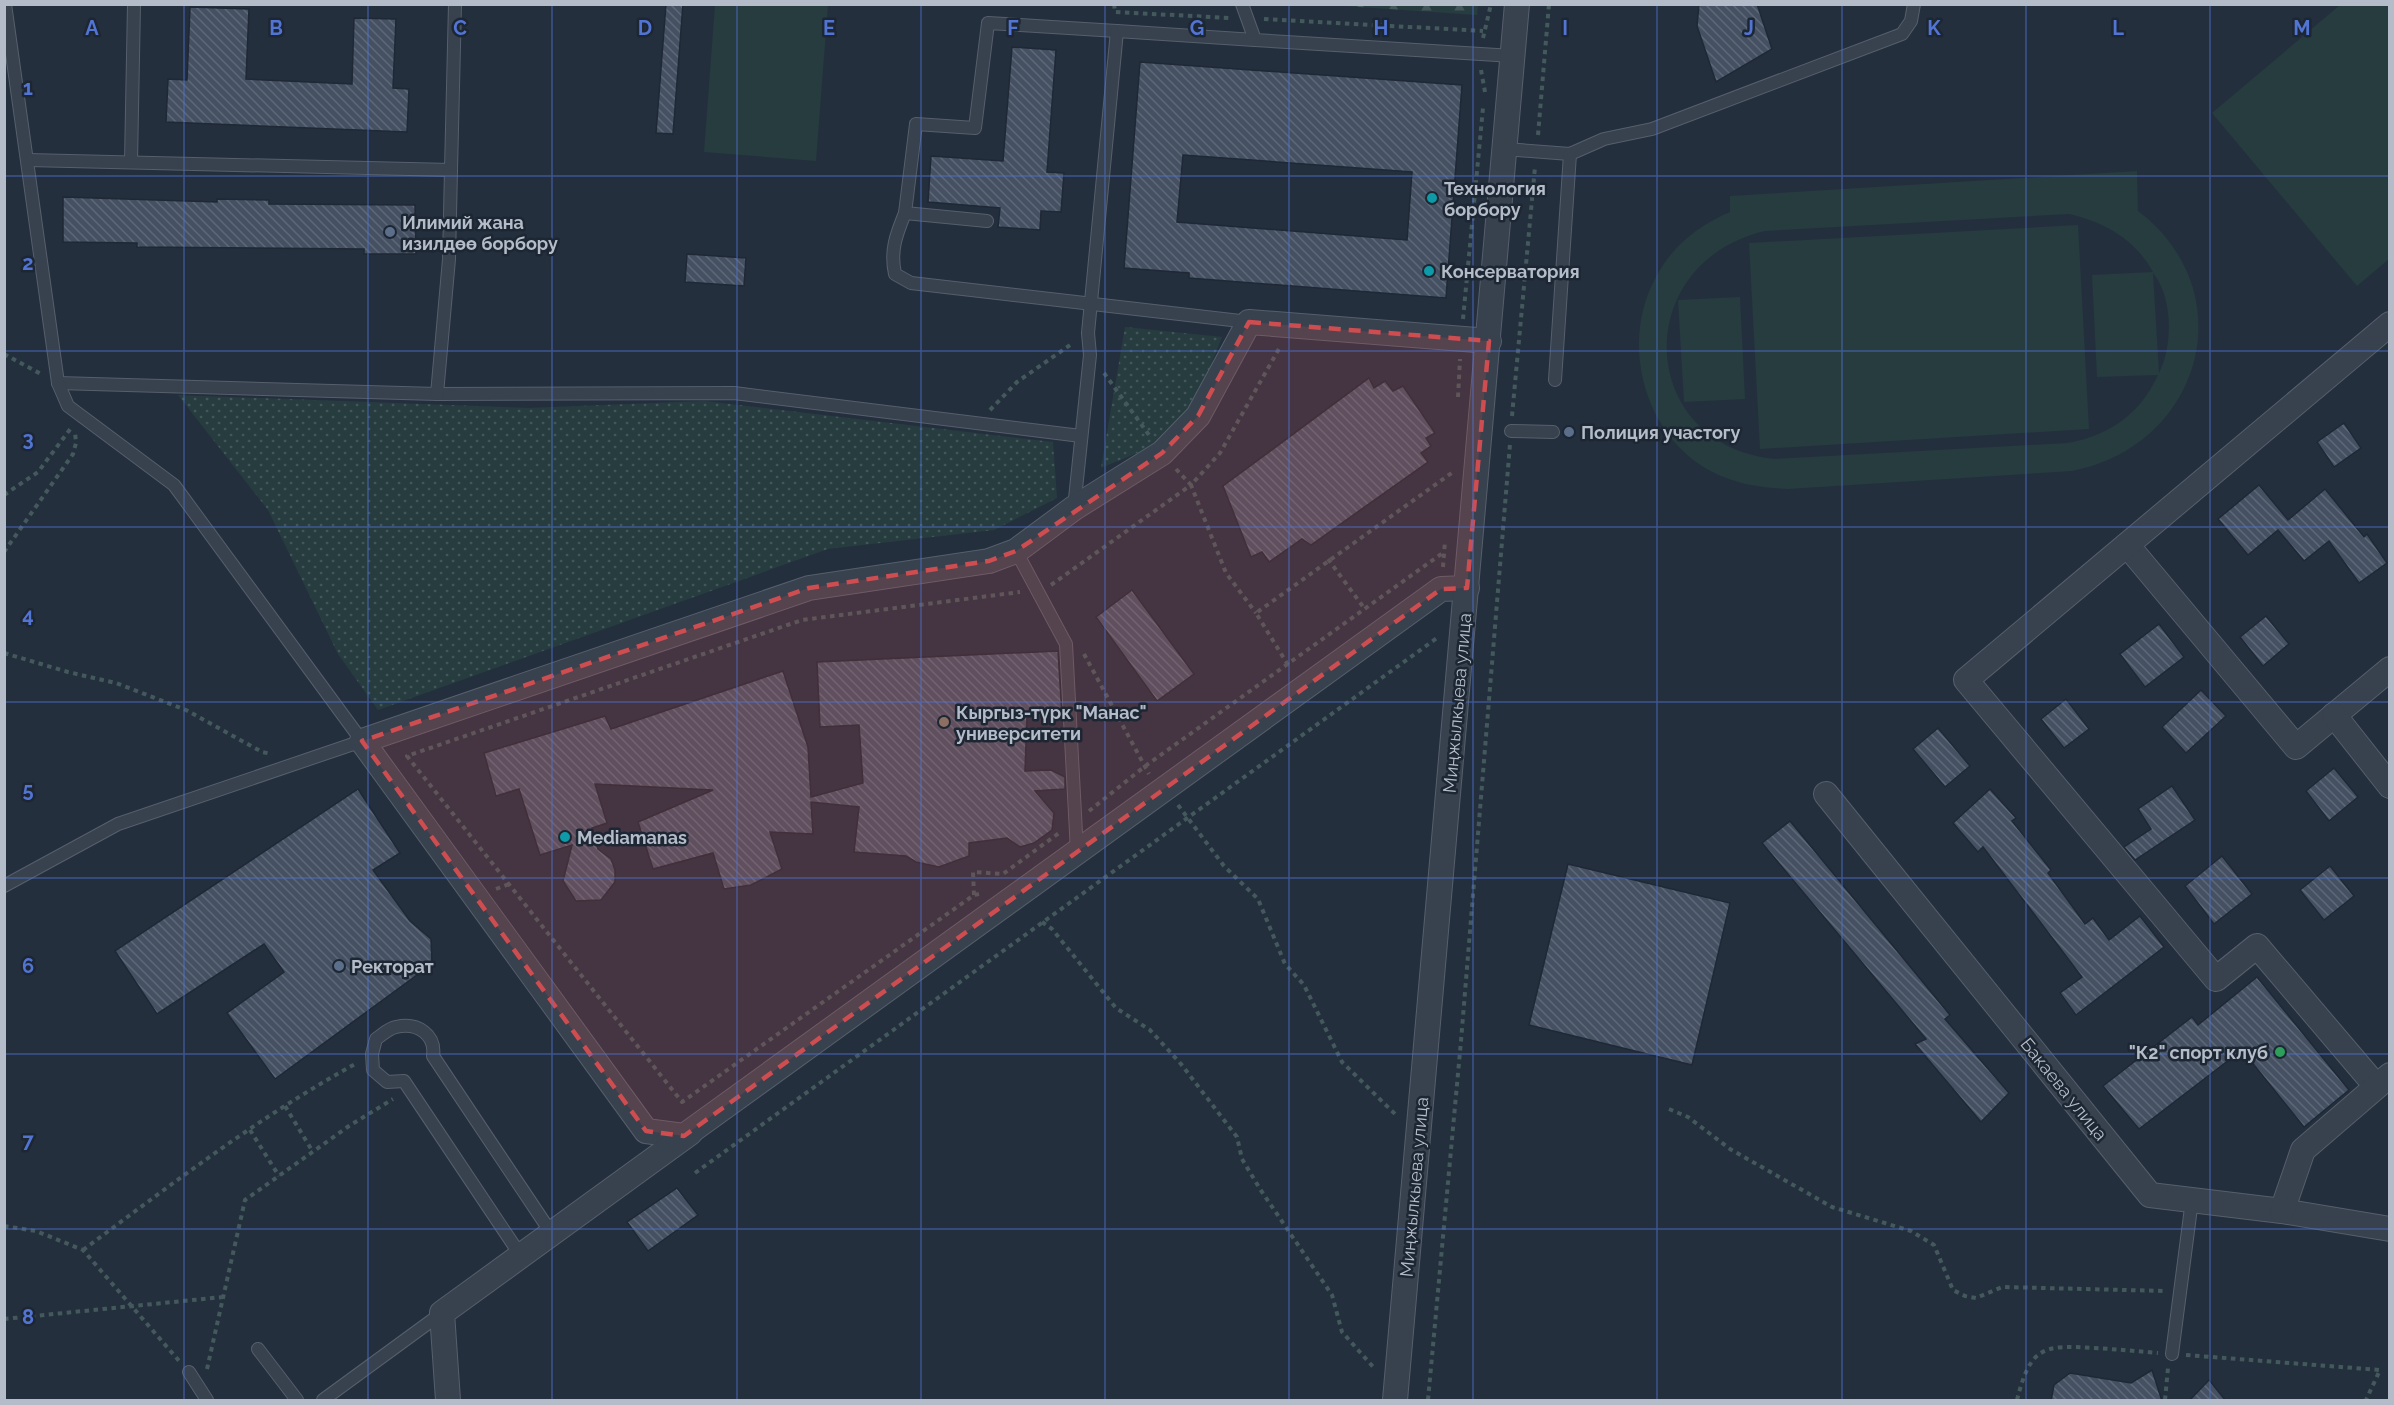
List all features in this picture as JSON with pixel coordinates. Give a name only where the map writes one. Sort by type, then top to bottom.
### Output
[{"type":"street","name":"Миңжылкыева улица","points":[[1395,1399],[1517,4]]},
{"type":"street","points":[[1467,588],[1441,589],[1162,793],[684,1136],[646,1131],[362,741],[809,588],[989,561],[1016,551],[1074,508],[1162,453],[1198,416],[1249,322],[1489,341]]},
{"type":"street","points":[[2282,1211],[2303,1150],[2383,1080],[2257,946],[2216,979],[1966,680],[2390,324]]},
{"type":"street","points":[[2127,545],[2296,747],[2390,669]]},
{"type":"street","points":[[2334,715],[2390,786]]},
{"type":"street","name":"Бакаева улица","points":[[1826,794],[2150,1195],[2282,1211],[2390,1229]]},
{"type":"street","points":[[448,1401],[442,1313],[705,1121]]},
{"type":"lane","points":[[4,886],[118,824],[362,741],[174,485],[68,406],[58,383],[5,4]]},
{"type":"lane","points":[[131,162],[134,4]]},
{"type":"lane","points":[[437,393],[449,259],[455,4]]},
{"type":"lane","points":[[1242,4],[1255,40]]},
{"type":"lane","points":[[1505,149],[1570,154],[1604,139],[1652,129],[1902,34],[1911,21],[1914,4]]},
{"type":"lane","points":[[1249,322],[911,283],[895,274],[892,261],[894,240],[905,213],[916,124],[975,128],[988,23],[1513,56]]},
{"type":"lane","points":[[1074,508],[1090,355],[1088,333],[1117,31]]},
{"type":"lane","points":[[1555,380],[1570,154]]},
{"type":"lane","points":[[28,160],[451,170]]},
{"type":"lane","points":[[905,213],[987,221]]},
{"type":"lane","points":[[58,383],[437,393],[734,393],[1081,436]]},
{"type":"lane","points":[[1511,430],[1553,432]]},
{"type":"lane","points":[[1016,551],[1042,588],[1066,644],[1077,854]]},
{"type":"lane","points":[[521,1256],[404,1082],[387,1082],[373,1070],[372,1054],[376,1039],[394,1027],[410,1026],[430,1035],[435,1044],[433,1056],[552,1234]]},
{"type":"lane","points":[[2172,1354],[2178,1291],[2192,1200]]},
{"type":"lane","points":[[323,1401],[442,1313]]},
{"type":"lane","points":[[258,1349],[297,1401]]},
{"type":"lane","points":[[189,1372],[205,1397]]},
{"type":"path","points":[[1114,4],[1115,12],[1483,31]]},
{"type":"path","points":[[1428,1401],[1461,1041],[1511,430],[1549,4]]},
{"type":"path","points":[[977,423],[1017,382],[1088,333]]},
{"type":"path","points":[[1284,342],[1220,453],[1191,485],[1042,588],[802,620],[407,756],[682,1102],[974,895],[973,872],[1003,874],[1075,822],[1144,767],[1444,552]]},
{"type":"path","points":[[4,354],[58,383]]},
{"type":"path","points":[[1090,355],[1162,453],[1191,485],[1226,573],[1256,613],[1288,665]]},
{"type":"path","points":[[4,495],[38,472],[62,437],[74,425],[76,443],[73,454],[4,552]]},
{"type":"path","points":[[1256,613],[1328,559],[1454,472]]},
{"type":"path","points":[[1328,559],[1364,608]]},
{"type":"path","points":[[695,1173],[1437,638]]},
{"type":"path","points":[[1082,651],[1144,767],[1162,793],[1183,808],[1202,839],[1224,866],[1258,899],[1285,964],[1304,985],[1342,1062],[1397,1117]]},
{"type":"path","points":[[4,653],[116,683],[186,710],[262,752],[302,762]]},
{"type":"path","points":[[1042,922],[1052,929],[1116,1008],[1150,1030],[1181,1064],[1237,1137],[1242,1159],[1260,1189],[1332,1295],[1342,1332],[1359,1354],[1384,1377],[1395,1399]]},
{"type":"path","points":[[83,1250],[250,1130],[372,1054]]},
{"type":"path","points":[[205,1397],[223,1297],[245,1200],[409,1089]]},
{"type":"path","points":[[285,1107],[313,1152]]},
{"type":"path","points":[[1669,1109],[1688,1116],[1730,1149],[1832,1207],[1911,1231],[1934,1245],[1953,1290],[1965,1296],[1976,1298],[2002,1287],[2178,1291]]},
{"type":"path","points":[[250,1130],[279,1176]]},
{"type":"path","points":[[4,1226],[36,1231],[83,1250],[189,1372]]},
{"type":"path","points":[[4,1319],[223,1297]]},
{"type":"path","points":[[2165,1401],[2172,1354]]},
{"type":"path","points":[[2366,1401],[2380,1370]]},
{"type":"highlighted area","points":[[1249,322],[1489,341],[1467,588],[1441,589],[684,1136],[646,1131],[362,741],[809,588],[989,561],[1016,551],[1162,453],[1198,416]]},
{"type":"green space","points":[[715,5],[828,5],[816,161],[704,152]]},
{"type":"green space","points":[[1330,5],[1478,5],[1477,15]]},
{"type":"green space","points":[[2340,5],[2389,5],[2389,259],[2357,286],[2212,113]]},
{"type":"green space","points":[[2137,171],[2138,211],[2171,244],[2191,282],[2198,322],[2194,362],[2178,399],[2152,431],[2117,456],[2072,471],[1788,489],[1758,486],[1729,479],[1701,466],[1678,446],[1660,422],[1648,395],[1640,365],[1639,335],[1644,305],[1656,277],[1670,255],[1697,230],[1730,212],[1730,196]],"holes":[[[2069,214],[2106,227],[2128,241],[2146,260],[2153,272],[2092,275],[2097,377],[2158,375],[2151,389],[2133,412],[2122,421],[2097,434],[2068,443],[1775,459],[1729,446],[1696,422],[1675,389],[1667,352],[1672,314],[1690,278],[1721,249],[1765,231]],[[2153,273],[2164,295],[2169,322],[2167,349],[2159,373]]]},
{"type":"green space","points":[[2078,225],[2089,429],[1760,449],[1749,243]]},
{"type":"green space","points":[[1740,297],[1745,399],[1684,402],[1678,300]]},
{"type":"green space","points":[[1125,327],[1222,337],[1194,398],[1175,425],[1143,450],[1101,468]]},
{"type":"green space","points":[[178,395],[528,408],[705,401],[1053,442],[1057,498],[994,530],[828,549],[378,710],[338,654],[268,510]]},
{"type":"building","points":[[666,4],[683,4],[673,134],[656,133]]},
{"type":"building","points":[[1699,4],[1757,4],[1772,49],[1716,82],[1697,26]]},
{"type":"building","points":[[190,7],[249,9],[246,79],[352,84],[354,18],[396,19],[393,88],[409,89],[407,132],[166,122],[168,79],[187,80]]},
{"type":"building","points":[[1012,47],[1056,50],[1047,172],[1064,173],[1061,212],[1041,211],[1040,230],[998,227],[1000,208],[928,202],[931,156],[1003,161]]},
{"type":"building","name":"Технология борбору","points":[[1140,62],[1462,85],[1446,298],[1189,278],[1189,273],[1124,268]],"holes":[[[1183,155],[1412,172],[1407,240],[1177,222]]]},
{"type":"building","points":[[63,197],[217,202],[217,199],[269,200],[269,204],[415,205],[416,254],[364,254],[364,249],[137,247],[137,243],[63,242]]},
{"type":"building","points":[[687,254],[746,258],[744,286],[685,282]]},
{"type":"building","points":[[1369,378],[1374,388],[1385,381],[1393,391],[1403,386],[1435,433],[1426,438],[1431,446],[1421,453],[1428,462],[1311,545],[1302,539],[1269,562],[1262,552],[1251,557],[1223,486]]},
{"type":"building","points":[[2344,423],[2361,448],[2334,467],[2317,442]]},
{"type":"building","points":[[2259,485],[2288,520],[2325,489],[2364,537],[2367,534],[2387,563],[2359,583],[2329,541],[2304,561],[2278,530],[2248,555],[2218,519]]},
{"type":"building","points":[[1132,590],[1194,674],[1157,701],[1096,617]]},
{"type":"building","points":[[2266,616],[2289,644],[2263,666],[2240,637]]},
{"type":"building","points":[[2159,624],[2184,657],[2145,687],[2120,654]]},
{"type":"building","points":[[1058,651],[1062,715],[1027,717],[1025,771],[1051,770],[1065,777],[1065,789],[1035,791],[1054,813],[1052,830],[1034,843],[1020,847],[1007,838],[969,843],[969,856],[939,867],[916,862],[906,856],[854,852],[859,807],[811,802],[813,834],[770,832],[782,869],[751,885],[724,889],[713,853],[653,869],[638,822],[713,790],[595,784],[607,823],[592,828],[598,849],[611,859],[615,870],[615,882],[601,900],[576,901],[563,881],[572,845],[540,855],[519,789],[496,796],[484,753],[605,716],[611,729],[783,671],[808,747],[811,797],[863,783],[859,725],[820,727],[817,662]]},
{"type":"building","points":[[2201,690],[2226,716],[2186,753],[2162,727]]},
{"type":"building","points":[[2066,699],[2089,729],[2064,748],[2041,719]]},
{"type":"building","points":[[1938,728],[1970,766],[1945,787],[1913,749]]},
{"type":"building","points":[[2334,768],[2358,797],[2329,821],[2306,791]]},
{"type":"building","points":[[2172,786],[2195,820],[2135,860],[2124,847],[2151,829],[2138,809]]},
{"type":"building","points":[[358,789],[400,853],[373,870],[410,921],[431,939],[432,964],[275,1079],[227,1013],[284,972],[264,944],[157,1014],[115,951]]},
{"type":"building","points":[[1990,789],[2016,818],[2012,821],[2051,870],[2048,873],[2085,924],[2093,918],[2109,940],[2140,916],[2164,947],[2076,1015],[2060,993],[2082,977],[1983,847],[1978,852],[1953,823]]},
{"type":"building","points":[[1790,821],[1950,1015],[1945,1019],[2009,1093],[1981,1122],[1915,1044],[1926,1039],[1762,843]]},
{"type":"building","points":[[2222,856],[2252,894],[2214,924],[2185,886]]},
{"type":"building","points":[[1568,864],[1730,903],[1692,1065],[1529,1025]]},
{"type":"building","points":[[2330,866],[2354,896],[2324,920],[2300,890]]},
{"type":"building","points":[[2257,977],[2349,1090],[2304,1127],[2242,1050],[2139,1129],[2103,1086],[2192,1017],[2198,1025]]},
{"type":"building","points":[[677,1188],[698,1215],[648,1251],[627,1222]]},
{"type":"building","points":[[2152,1370],[2162,1401],[2051,1401],[2054,1385],[2070,1373],[2131,1383]]},
{"type":"building","points":[[2209,1380],[2226,1401],[2189,1401]]},
{"type":"place","name":"Технология борбору","points":[[1432,198]]},
{"type":"place","name":"Илимий жана изилдөө борбору","points":[[390,232]]},
{"type":"place","name":"Консерватория","points":[[1429,271]]},
{"type":"place","name":"Полиция участогу","points":[[1569,432]]},
{"type":"place","name":"Кыргыз-түрк \"Манас\" университети","points":[[944,722]]},
{"type":"place","name":"Mediamanas","points":[[565,837]]},
{"type":"place","name":"Ректорат","points":[[339,966]]},
{"type":"place","name":"\"К2\" спорт клуб","points":[[2280,1052]]}]
